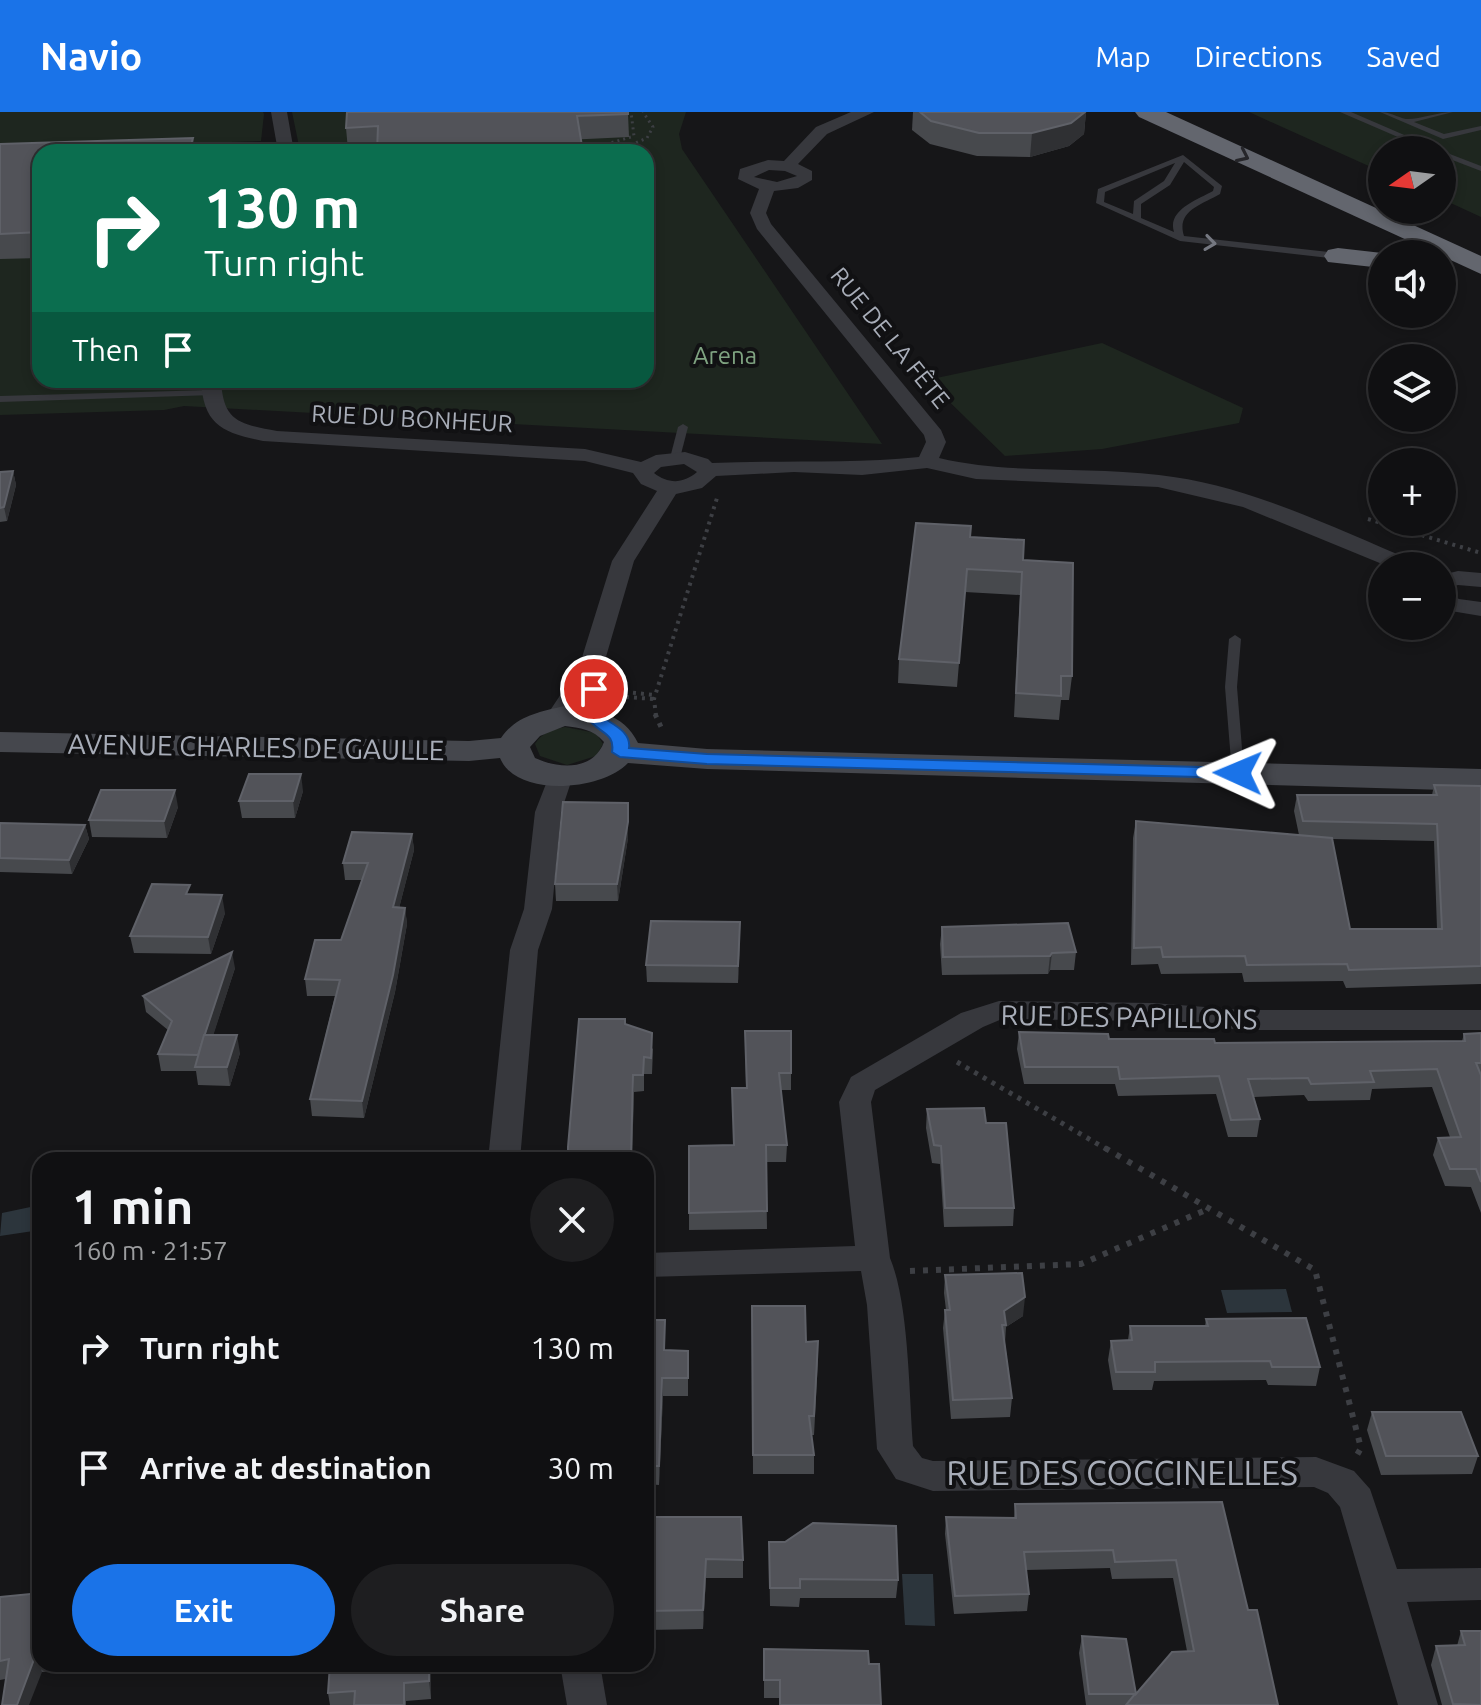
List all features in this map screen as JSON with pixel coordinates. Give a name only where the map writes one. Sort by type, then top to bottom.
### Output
[{"type":"highway","points":[[1147,112],[1200,147],[1183,157]]},
{"type":"highway","points":[[1147,112],[1481,266]]},
{"type":"highway","points":[[1197,112],[1368,189]]},
{"type":"highway","points":[[1446,224],[1481,240]]},
{"type":"highway","points":[[1338,256],[1368,259]]},
{"type":"highway","points":[[1456,273],[1481,279]]},
{"type":"main road","points":[[564,716],[600,722],[617,733],[621,742],[620,752],[614,760],[591,773],[560,776],[531,770],[520,764],[513,747],[526,728],[557,718],[564,716]]},
{"type":"main road","name":"AVENUE CHARLES DE GAULLE","points":[[0,742],[469,751],[513,747]]},
{"type":"main road","points":[[620,752],[665,756],[1481,780]]},
{"type":"street","points":[[279,112],[285,144]]},
{"type":"street","points":[[788,166],[813,135],[866,112]]},
{"type":"street","points":[[759,166],[788,166],[802,170],[806,177],[788,186],[768,186],[751,182],[744,175],[759,166]]},
{"type":"street","name":"RUE DE LA FÊTE","points":[[768,186],[758,213],[763,225],[934,434],[936,442],[927,462]]},
{"type":"street","name":"RUE DU BONHEUR","points":[[210,388],[213,409],[224,422],[266,435],[585,455],[644,469]]},
{"type":"street","points":[[707,470],[706,477],[700,482],[670,487],[651,483],[643,474],[644,469],[656,461],[675,458],[694,460],[707,470],[794,466],[862,469],[927,462],[976,473],[1128,479],[1205,489],[1251,502],[1372,552]]},
{"type":"street","points":[[557,718],[591,667],[623,561],[670,487]]},
{"type":"street","points":[[1456,578],[1481,580]]},
{"type":"street","points":[[1456,605],[1481,609]]},
{"type":"street","points":[[591,667],[600,722]]},
{"type":"street","points":[[505,1152],[524,950],[538,909],[548,812],[560,776]]},
{"type":"street","name":"RUE DES PAPILLONS","points":[[876,1265],[855,1102],[862,1084],[972,1020],[999,1010],[1153,1012],[1244,1020],[1481,1020]]},
{"type":"street","points":[[654,1265],[876,1265]]},
{"type":"street","name":"RUE DES COCCINELLES","points":[[876,1265],[895,1449],[909,1469],[933,1476],[1316,1472],[1341,1482]]},
{"type":"street","points":[[1341,1482],[1357,1500],[1418,1705]]},
{"type":"street","points":[[1384,1586],[1481,1584]]},
{"type":"street","points":[[581,1672],[587,1705]]},
{"type":"lane","points":[[1344,112],[1401,136]]},
{"type":"lane","points":[[1384,112],[1441,136]]},
{"type":"lane","points":[[1406,121],[1449,112]]},
{"type":"lane","points":[[1447,136],[1481,128]]},
{"type":"lane","points":[[1183,157],[1101,191],[1100,203],[1180,238],[1338,256]]},
{"type":"lane","points":[[1137,220],[1137,203],[1167,183],[1183,157]]},
{"type":"lane","points":[[1180,238],[1176,225],[1180,214],[1217,192],[1218,186],[1183,157]]},
{"type":"lane","points":[[1456,158],[1481,159]]},
{"type":"lane","points":[[1456,158],[1481,169]]},
{"type":"lane","points":[[0,399],[192,388]]},
{"type":"lane","points":[[675,458],[683,427]]},
{"type":"lane","points":[[1235,639],[1231,687],[1238,773]]},
{"type":"path","points":[[607,144],[634,136],[631,112]]},
{"type":"path","points":[[633,144],[647,138],[653,127],[643,112]]},
{"type":"path","points":[[665,756],[668,740],[656,720],[654,699],[720,489]]},
{"type":"path","points":[[929,1045],[1315,1270],[1361,1448],[1341,1482]]},
{"type":"path","points":[[876,1265],[1081,1264],[1209,1208]]},
{"type":"green space","points":[[0,112],[264,114],[261,141],[32,144],[32,148],[0,149]]},
{"type":"green space","name":"Arena","points":[[292,112],[686,112],[679,134],[682,149],[882,444],[184,406],[164,410],[0,415],[0,152],[32,151],[32,388],[654,388],[654,144],[299,144]]},
{"type":"green space","points":[[1249,112],[1481,112],[1481,217],[1456,205],[1456,136],[1368,136],[1368,166]]},
{"type":"green space","points":[[1102,343],[1243,408],[1239,423],[1102,449],[1005,456],[927,380]]},
{"type":"green space","points":[[565,727],[596,733],[603,744],[596,756],[567,765],[540,756],[535,744],[538,740],[548,732]]},
{"type":"shaded area","points":[[32,1207],[32,1231],[0,1236],[2,1213]]},
{"type":"shaded area","points":[[1286,1289],[1292,1312],[1227,1313],[1221,1290]]},
{"type":"shaded area","points":[[902,1574],[933,1574],[935,1626],[905,1625]]},
{"type":"building","points":[[347,112],[628,112],[577,116],[582,144],[377,144],[378,126],[346,128]]},
{"type":"building","points":[[920,112],[1085,112],[1071,123],[1032,133],[979,133],[931,121]]},
{"type":"building","points":[[193,138],[191,144],[32,144],[32,232],[0,234],[0,144]]},
{"type":"building","points":[[13,471],[4,507],[0,508],[0,472]]},
{"type":"building","points":[[916,523],[971,526],[970,537],[1024,540],[1023,560],[1073,563],[1072,676],[1061,676],[1061,696],[1016,693],[1022,572],[967,569],[959,663],[899,659]]},
{"type":"building","points":[[249,774],[301,774],[293,801],[239,801]]},
{"type":"building","points":[[1434,785],[1481,786],[1481,966],[1349,970],[1347,964],[1247,965],[1245,956],[1163,957],[1161,947],[1134,948],[1136,821],[1332,838],[1350,929],[1442,929],[1437,824],[1303,821],[1297,795],[1437,795]]},
{"type":"building","points":[[101,790],[175,790],[164,821],[89,820]]},
{"type":"building","points":[[563,802],[628,803],[628,822],[617,884],[555,884]]},
{"type":"building","points":[[0,823],[85,825],[69,860],[0,858]]},
{"type":"building","points":[[352,832],[412,834],[393,907],[405,908],[393,975],[362,1101],[310,1099],[340,980],[305,979],[315,940],[341,940],[368,863],[343,863]]},
{"type":"building","points":[[152,884],[190,885],[186,894],[222,895],[208,937],[130,936]]},
{"type":"building","points":[[651,921],[740,922],[738,966],[646,965]]},
{"type":"building","points":[[1068,923],[1076,952],[1052,953],[1050,956],[943,957],[942,927]]},
{"type":"building","points":[[232,952],[198,1055],[158,1054],[172,1021],[143,996]]},
{"type":"building","points":[[579,1019],[625,1019],[625,1024],[652,1033],[651,1058],[644,1057],[643,1075],[633,1075],[631,1152],[568,1152]]},
{"type":"building","points":[[745,1031],[791,1031],[791,1073],[779,1073],[787,1145],[766,1145],[767,1211],[689,1213],[689,1146],[734,1145],[732,1088],[747,1088]]},
{"type":"building","points":[[1019,1032],[1108,1034],[1109,1039],[1214,1039],[1215,1043],[1465,1041],[1464,1034],[1481,1033],[1481,1063],[1476,1063],[1481,1075],[1481,1182],[1476,1169],[1450,1169],[1438,1138],[1461,1137],[1437,1069],[1370,1071],[1374,1082],[1311,1084],[1308,1078],[1248,1079],[1260,1119],[1231,1120],[1219,1076],[1120,1079],[1118,1067],[1025,1067]]},
{"type":"building","points":[[204,1035],[237,1035],[227,1067],[195,1067]]},
{"type":"building","points":[[984,1108],[986,1123],[1006,1123],[1014,1208],[945,1208],[941,1146],[934,1145],[927,1109]]},
{"type":"building","points":[[1022,1273],[1025,1297],[1004,1311],[1006,1325],[1002,1325],[1012,1398],[953,1400],[945,1310],[950,1310],[945,1275]]},
{"type":"building","points":[[752,1306],[805,1306],[806,1342],[818,1341],[814,1416],[809,1416],[814,1455],[753,1455]]},
{"type":"building","points":[[1306,1318],[1320,1367],[1272,1367],[1270,1361],[1155,1362],[1155,1372],[1116,1372],[1111,1341],[1132,1340],[1130,1326],[1208,1326],[1206,1319]]},
{"type":"building","points":[[654,1320],[665,1320],[664,1350],[688,1351],[688,1378],[662,1378],[659,1466],[654,1466]]},
{"type":"building","points":[[1372,1412],[1461,1412],[1478,1456],[1386,1456]]},
{"type":"building","points":[[1222,1502],[1248,1610],[1257,1610],[1278,1705],[1126,1705],[1135,1694],[1089,1694],[1082,1636],[1126,1639],[1136,1694],[1172,1652],[1194,1651],[1176,1560],[1115,1562],[1113,1550],[1024,1552],[1029,1594],[955,1596],[946,1517],[1016,1518],[1015,1504]]},
{"type":"building","points":[[654,1517],[741,1517],[743,1560],[706,1559],[703,1610],[654,1611]]},
{"type":"building","points":[[813,1523],[896,1526],[898,1580],[800,1579],[800,1588],[770,1588],[769,1542],[785,1542]]},
{"type":"building","points":[[32,1594],[32,1665],[17,1705],[2,1705],[9,1659],[0,1661],[0,1597]]},
{"type":"building","points":[[1461,1631],[1481,1631],[1481,1705],[1453,1704],[1436,1646],[1465,1645]]},
{"type":"building","points":[[764,1649],[868,1651],[869,1664],[879,1664],[881,1705],[780,1705],[780,1680],[764,1680]]},
{"type":"building","points":[[329,1672],[429,1672],[429,1681],[404,1683],[404,1705],[354,1705],[355,1691],[328,1693]]},
{"type":"route","points":[[594,689],[600,722],[617,733],[621,742],[620,752],[707,759],[1238,773]]}]
